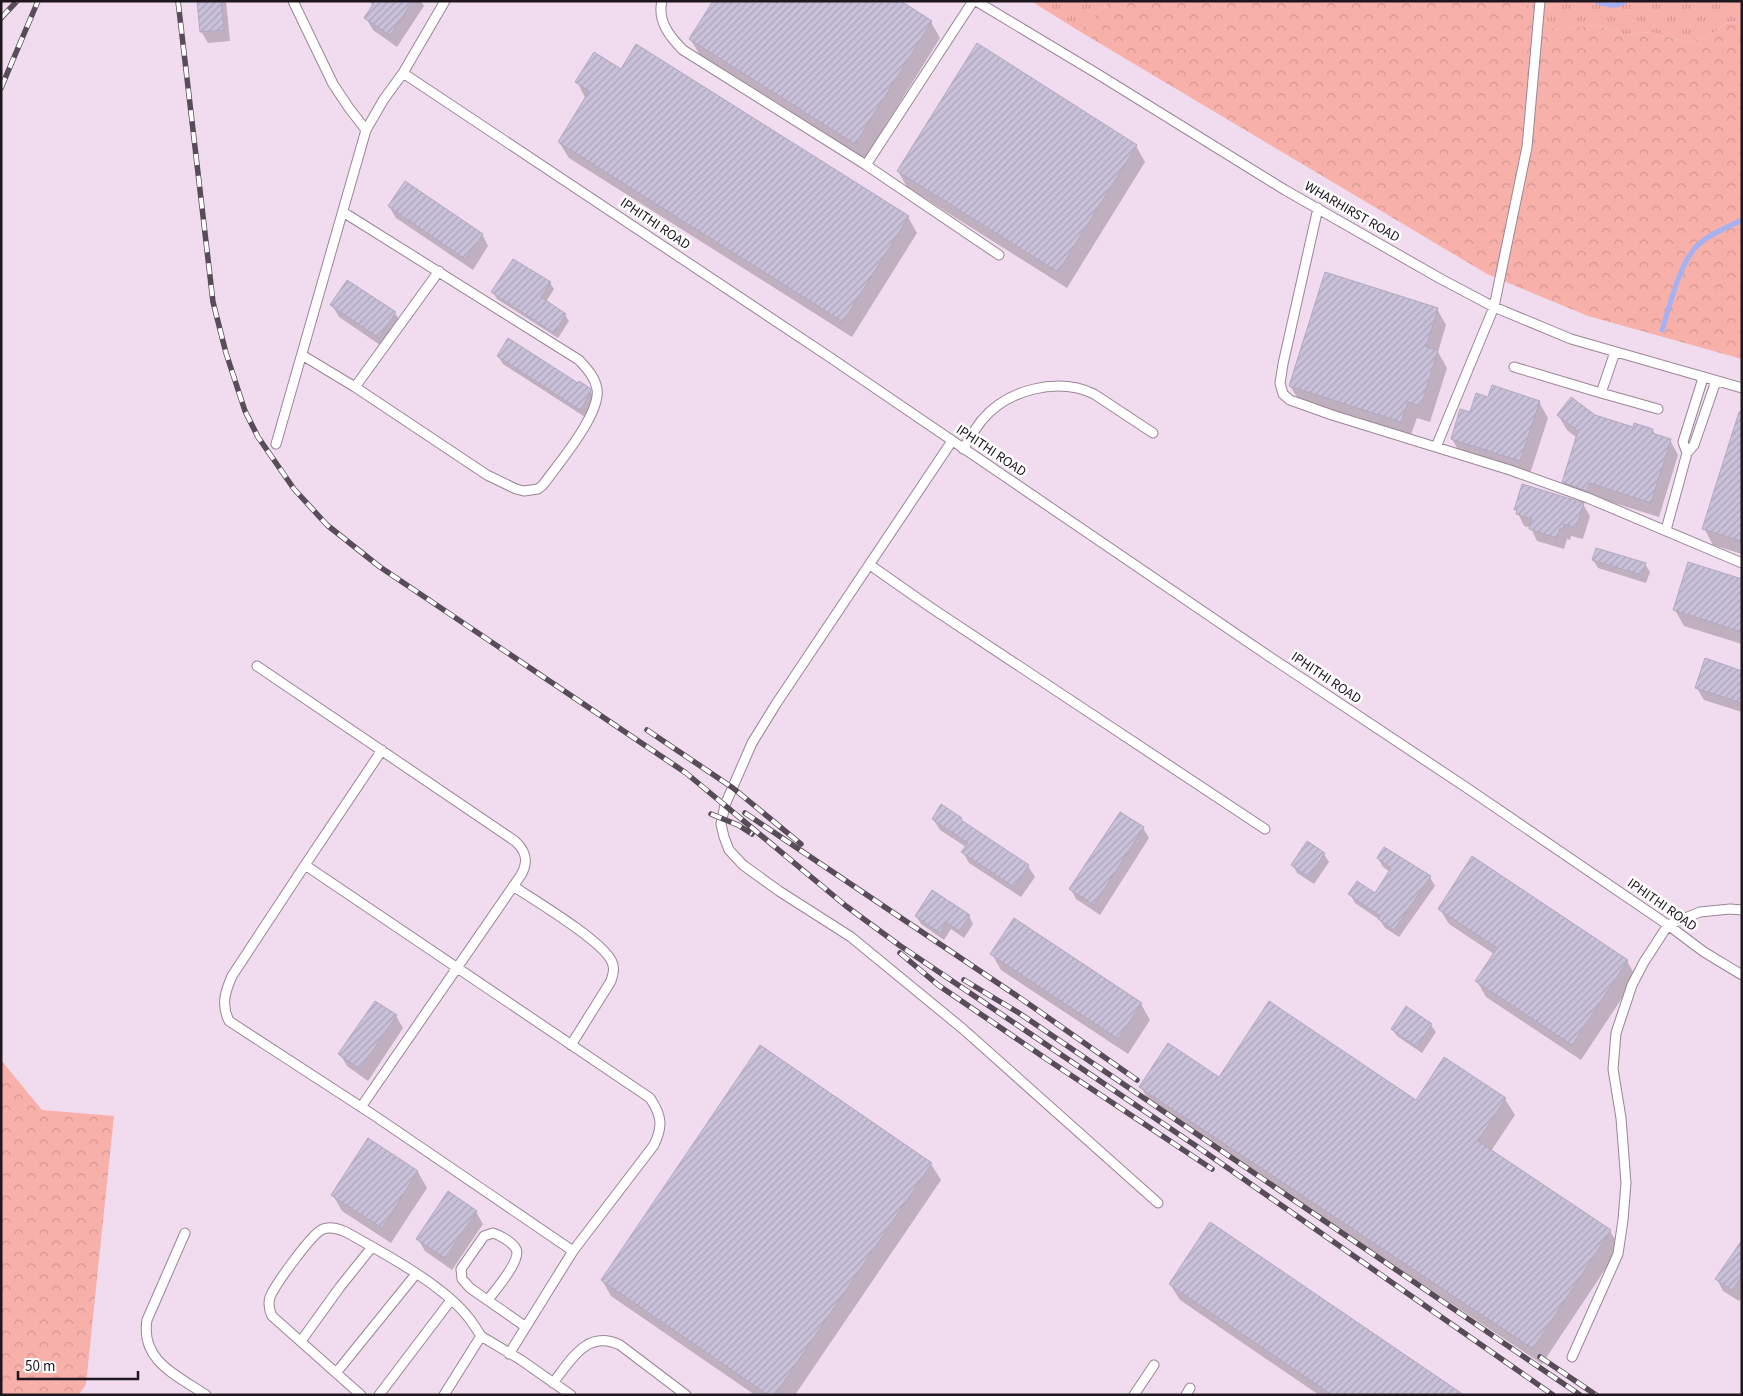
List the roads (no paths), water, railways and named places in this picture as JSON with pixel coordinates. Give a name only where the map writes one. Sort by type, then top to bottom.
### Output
[{"type":"lane","points":[[293,1],[333,84],[366,130]]},
{"type":"lane","points":[[662,1],[662,19],[665,28],[683,50],[866,165],[999,256]]},
{"type":"lane","points":[[866,165],[975,1]]},
{"type":"lane","name":"WHARHIRST ROAD","points":[[975,1],[1096,73],[1285,190],[1494,307],[1571,339],[1742,388]]},
{"type":"lane","points":[[1436,447],[1494,307],[1527,147],[1540,1]]},
{"type":"lane","points":[[276,444],[366,130],[384,99],[403,73],[442,2]]},
{"type":"lane","name":"IPHITHI ROAD","points":[[403,73],[828,356],[1668,925],[1704,952],[1742,975]]},
{"type":"lane","points":[[1318,208],[1280,383],[1283,394],[1290,400],[1332,415],[1510,470],[1579,495],[1742,563]]},
{"type":"lane","points":[[302,354],[467,463],[506,484],[524,491],[538,489],[543,485],[591,415],[597,396],[595,381],[579,360],[343,212]]},
{"type":"lane","points":[[355,388],[439,271]]},
{"type":"lane","points":[[1601,393],[1615,352]]},
{"type":"lane","points":[[1514,367],[1658,409]]},
{"type":"lane","points":[[1687,453],[1683,442],[1703,378]]},
{"type":"lane","points":[[1666,530],[1687,453],[1694,445],[1716,381]]},
{"type":"lane","points":[[963,449],[982,420],[1009,398],[1025,392],[1050,387],[1071,387],[1086,390],[1153,434]]},
{"type":"lane","points":[[952,441],[776,704],[752,743],[725,804],[722,824],[724,837],[729,850],[743,864],[779,891],[851,937],[955,1023],[1158,1203]]},
{"type":"lane","points":[[870,565],[930,607],[1265,829]]},
{"type":"lane","points":[[257,666],[515,841],[523,849],[526,858],[524,869],[513,886],[361,1107]]},
{"type":"lane","points":[[382,750],[232,976],[224,996],[226,1015],[229,1021],[361,1107],[574,1251]]},
{"type":"lane","points":[[305,866],[650,1098],[657,1109],[660,1126],[654,1145],[574,1251],[510,1354]]},
{"type":"lane","points":[[513,886],[590,938],[606,952],[612,961],[614,970],[611,981],[571,1045]]},
{"type":"lane","points":[[1572,1357],[1618,1254],[1626,1183],[1614,1069],[1616,1033],[1632,985],[1668,925],[1700,912],[1730,909],[1742,910]]},
{"type":"lane","points":[[361,1395],[272,1316],[269,1302],[271,1296],[305,1245],[316,1233],[324,1229],[333,1228],[346,1232],[416,1274],[451,1300],[467,1316],[481,1336],[571,1395]]},
{"type":"lane","points":[[488,1300],[514,1263],[517,1254],[514,1246],[493,1232],[484,1236],[462,1269],[464,1283],[488,1300],[526,1326]]},
{"type":"lane","points":[[185,1233],[147,1320],[146,1340],[154,1358],[206,1395]]},
{"type":"lane","points":[[301,1341],[372,1247]]},
{"type":"lane","points":[[336,1373],[416,1274]]},
{"type":"lane","points":[[379,1395],[451,1300]]},
{"type":"lane","points":[[444,1395],[481,1336]]},
{"type":"lane","points":[[553,1383],[579,1349],[593,1342],[610,1340],[620,1345],[686,1395]]},
{"type":"lane","points":[[1134,1395],[1154,1366]]},
{"type":"waterway","points":[[1596,1],[1607,5],[1615,5],[1625,1]]},
{"type":"waterway","points":[[1662,330],[1676,284],[1692,252],[1708,237],[1742,220]]},
{"type":"railway","points":[[1,18],[17,1]]},
{"type":"railway","points":[[1,88],[38,1]]},
{"type":"railway","points":[[178,1],[213,302],[226,353],[245,411],[258,437],[294,489],[327,525],[380,567],[686,773],[846,906],[899,945],[1202,1150],[1553,1395]]},
{"type":"railway","points":[[647,730],[733,788],[801,844]]},
{"type":"railway","points":[[745,813],[1023,1000],[1137,1080]]},
{"type":"railway","points":[[711,814],[738,825],[752,834]]},
{"type":"railway","points":[[900,953],[938,985],[1212,1169]]},
{"type":"railway","points":[[964,980],[1019,1013],[1580,1395]]},
{"type":"railway","points":[[1540,1357],[1596,1395]]}]
